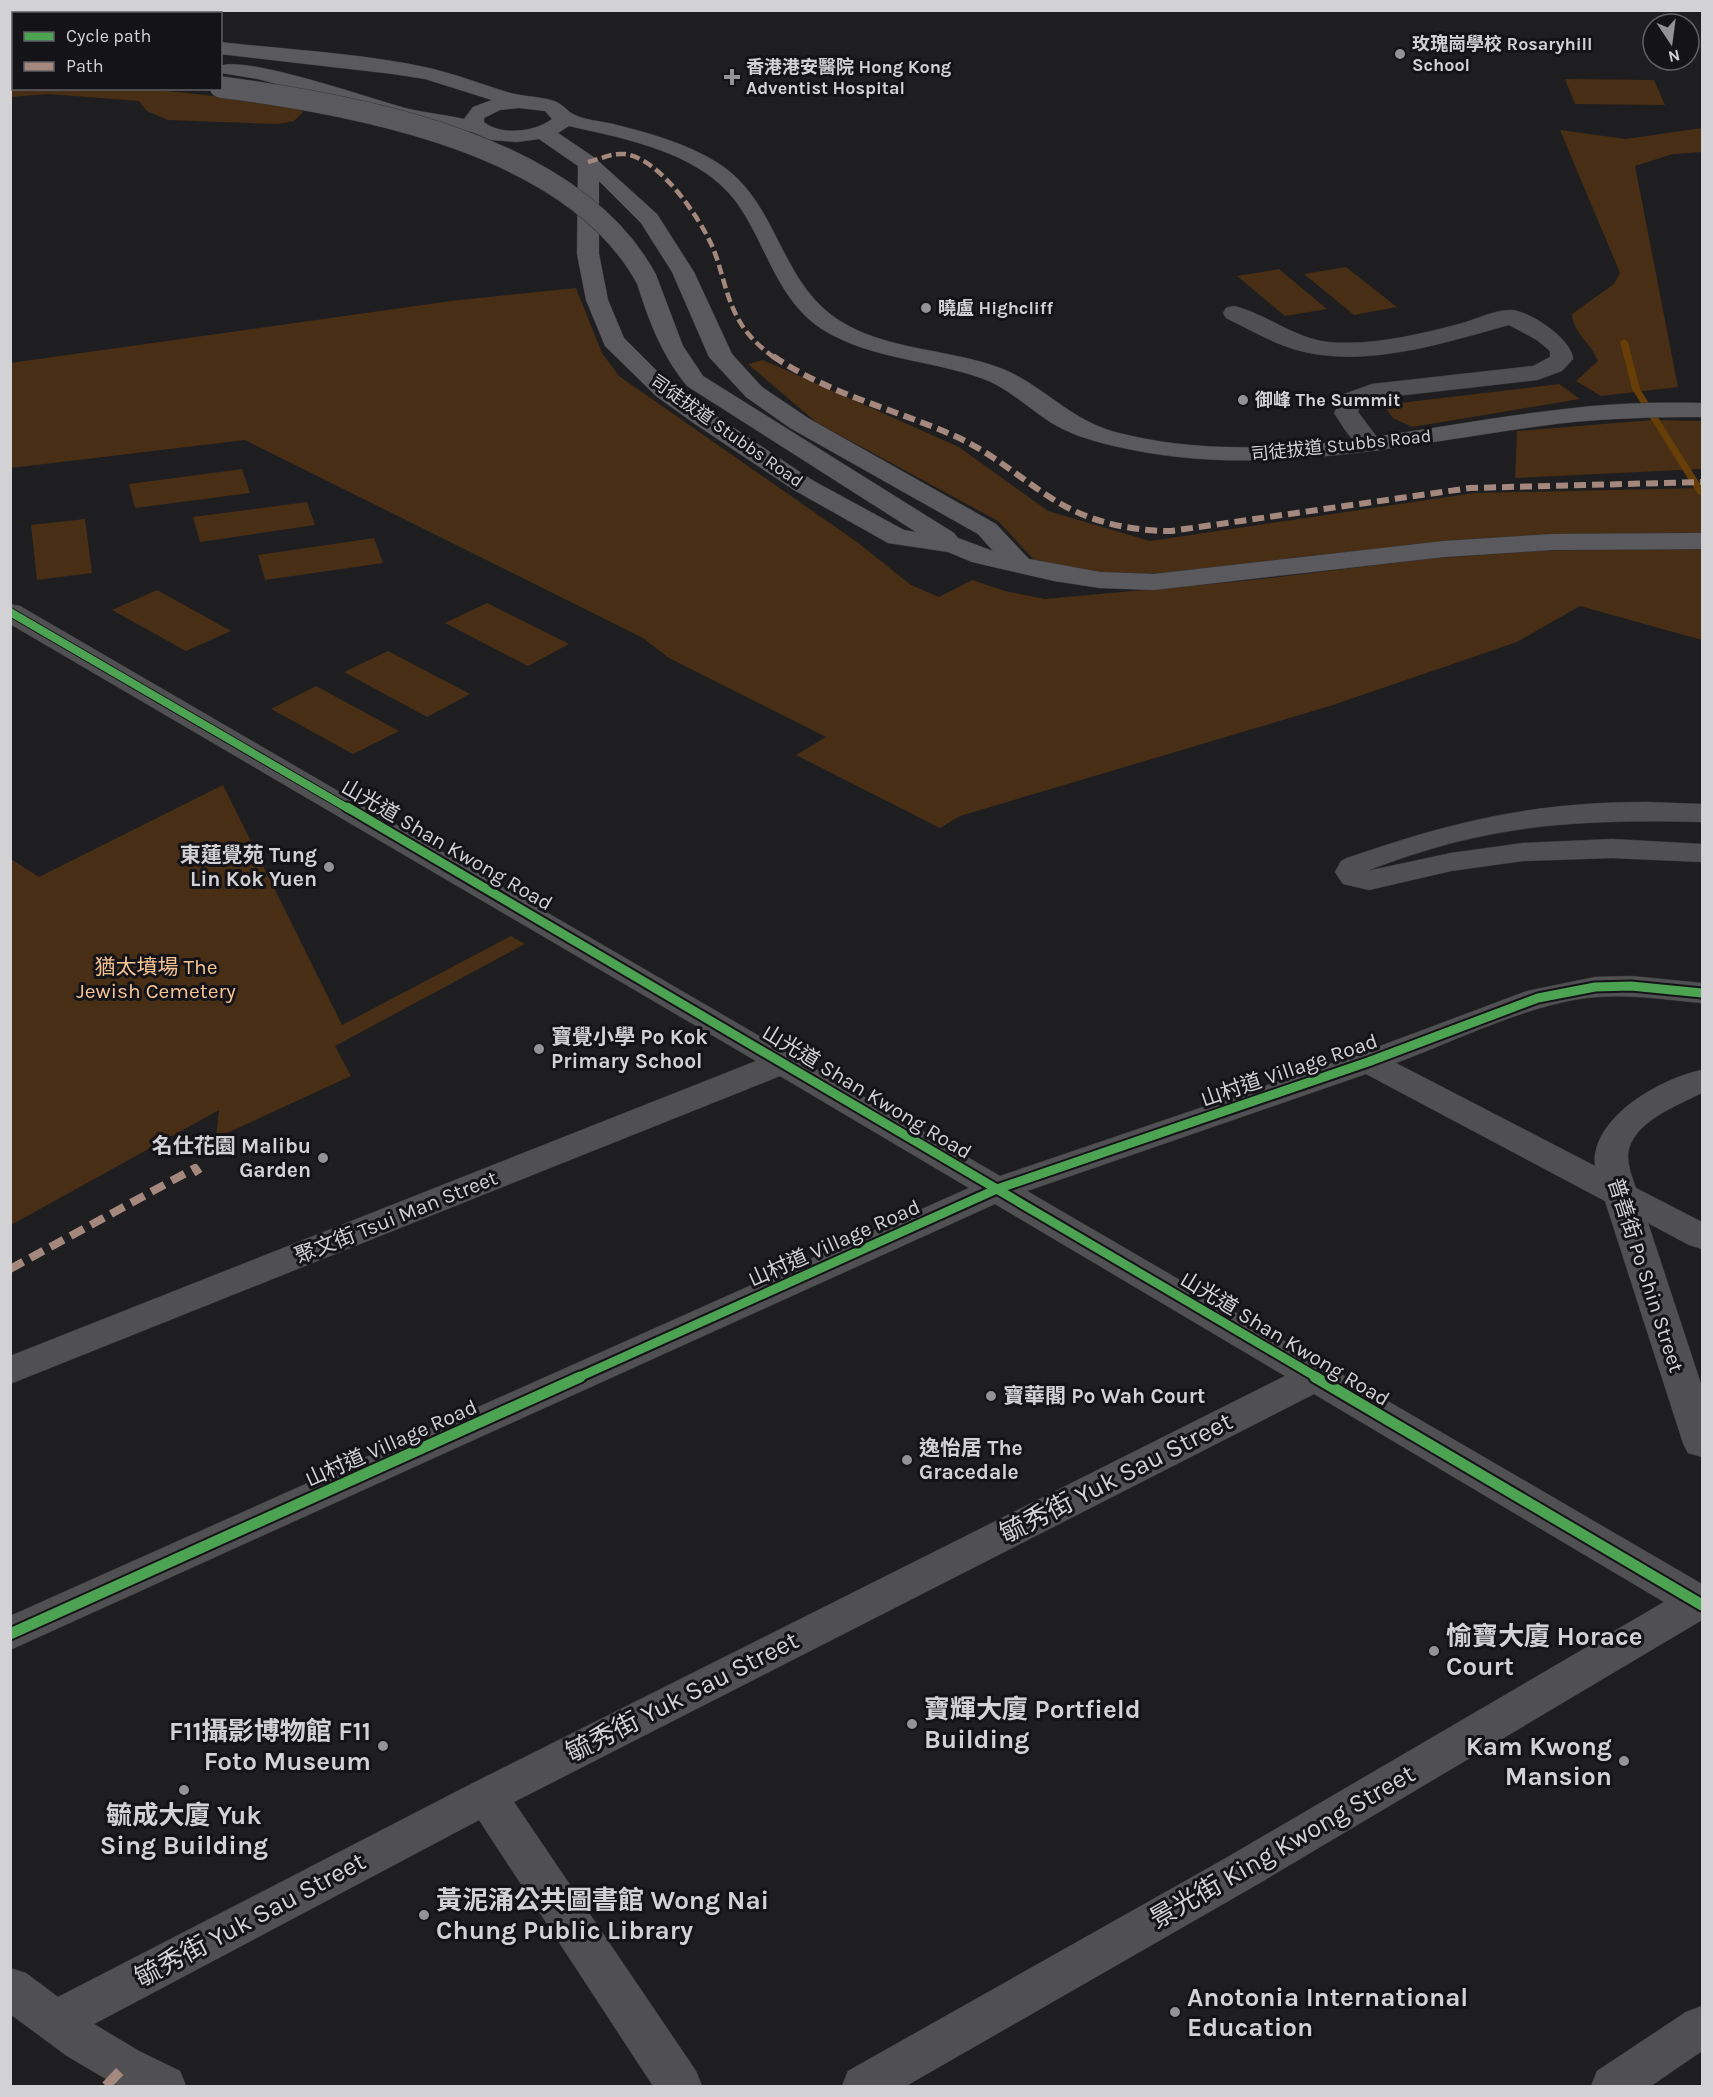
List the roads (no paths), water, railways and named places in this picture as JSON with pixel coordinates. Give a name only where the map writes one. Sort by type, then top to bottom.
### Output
[{"type":"main road","points":[[222,48],[344,60],[428,74],[519,102],[550,106],[561,113],[554,125],[520,136],[496,134]]},
{"type":"main road","points":[[222,68],[259,73],[409,115],[480,116],[519,102]]},
{"type":"main road","points":[[428,74],[480,116],[496,134],[567,148],[588,162],[621,190],[660,235],[683,272],[721,357],[754,392],[799,423],[987,529],[1020,565]]},
{"type":"main road","points":[[222,87],[328,102],[408,121],[487,151],[562,190],[602,219],[630,250],[647,280],[665,337],[679,363],[695,381],[953,545]]},
{"type":"main road","points":[[554,125],[567,148]]},
{"type":"main road","name":"司徒拔道 Stubbs Road","points":[[554,125],[625,133],[682,153],[713,169],[734,185],[804,303],[824,320],[853,335],[901,351],[994,374],[1025,391],[1051,412],[1071,424],[1118,440],[1164,450],[1249,456],[1371,445],[1562,417],[1634,410],[1702,410]]},
{"type":"main road","name":"司徒拔道 Stubbs Road","points":[[588,162],[590,230],[588,254],[597,300],[613,342],[664,391],[849,512],[897,537],[953,545],[981,556],[1100,580],[1154,582],[1309,562],[1455,548],[1553,542],[1702,541]]},
{"type":"street","points":[[1234,313],[1296,342],[1332,349],[1358,349],[1399,342],[1511,317],[1546,336],[1561,348],[1563,354],[1561,360],[1556,365],[1537,373],[1377,390],[1355,397],[1349,402],[1346,413],[1371,445]]},
{"type":"street","name":"山光道 Shan Kwong Road","points":[[10,612],[997,1189],[1314,1378],[1701,1602]]},
{"type":"street","points":[[1702,813],[1615,810],[1520,819],[1449,834],[1358,864],[1352,867],[1350,872],[1354,877],[1369,881],[1464,860],[1560,850],[1614,849],[1702,853]]},
{"type":"street","name":"山村道 Village Road","points":[[10,1634],[997,1189],[1368,1062],[1538,998],[1595,987],[1631,986],[1702,993]]},
{"type":"street","points":[[1368,1062],[1702,1237]]},
{"type":"street","name":"聚文街 Tsui Man Street","points":[[10,1371],[782,1063]]},
{"type":"street","name":"普善街 Po Shin Street","points":[[1702,1080],[1651,1105],[1627,1125],[1612,1148],[1612,1168],[1702,1443]]},
{"type":"street","name":"毓秀街 Yuk Sau Street","points":[[54,2022],[486,1796],[1314,1378]]},
{"type":"street","name":"景光街 King Kwong Street","points":[[865,2086],[1242,1870],[1701,1602]]},
{"type":"street","points":[[486,1796],[679,2086]]},
{"type":"street","points":[[10,1987],[54,2022],[123,2068],[163,2086]]},
{"type":"street","points":[[1614,2086],[1702,2026]]},
{"type":"waterway","points":[[1624,342],[1636,389],[1702,493]]},
{"type":"place","name":"玫瑰崗學校 Rosaryhill School","points":[[1400,54]]},
{"type":"place","name":"香港港安醫院 Hong Kong Adventist Hospital","points":[[732,77]]},
{"type":"place","name":"曉盧 Highcliff","points":[[926,308]]},
{"type":"place","name":"御峰 The Summit","points":[[1243,400]]},
{"type":"place","name":"東蓮覺苑 Tung Lin Kok Yuen","points":[[329,867]]},
{"type":"place","name":"寶覺小學 Po Kok Primary School","points":[[539,1049]]},
{"type":"place","name":"名仕花園 Malibu Garden","points":[[323,1158]]},
{"type":"place","name":"寶華閣 Po Wah Court","points":[[991,1396]]},
{"type":"place","name":"逸怡居 The Gracedale","points":[[907,1460]]},
{"type":"place","name":"愉寶大廈 Horace Court","points":[[1434,1651]]},
{"type":"place","name":"寶輝大廈 Portfield Building","points":[[912,1724]]},
{"type":"place","name":"F11攝影博物館 F11 Foto Museum","points":[[383,1746]]},
{"type":"place","name":"Kam Kwong Mansion","points":[[1624,1761]]},
{"type":"place","name":"毓成大廈 Yuk Sing Building","points":[[184,1790]]},
{"type":"place","name":"黃泥涌公共圖書館 Wong Nai Chung Public Library","points":[[424,1915]]},
{"type":"place","name":"Anotonia International Education","points":[[1175,2012]]},
{"type":"park label","name":"猶太墳場 The Jewish Cemetery","points":[[156,979]]}]
